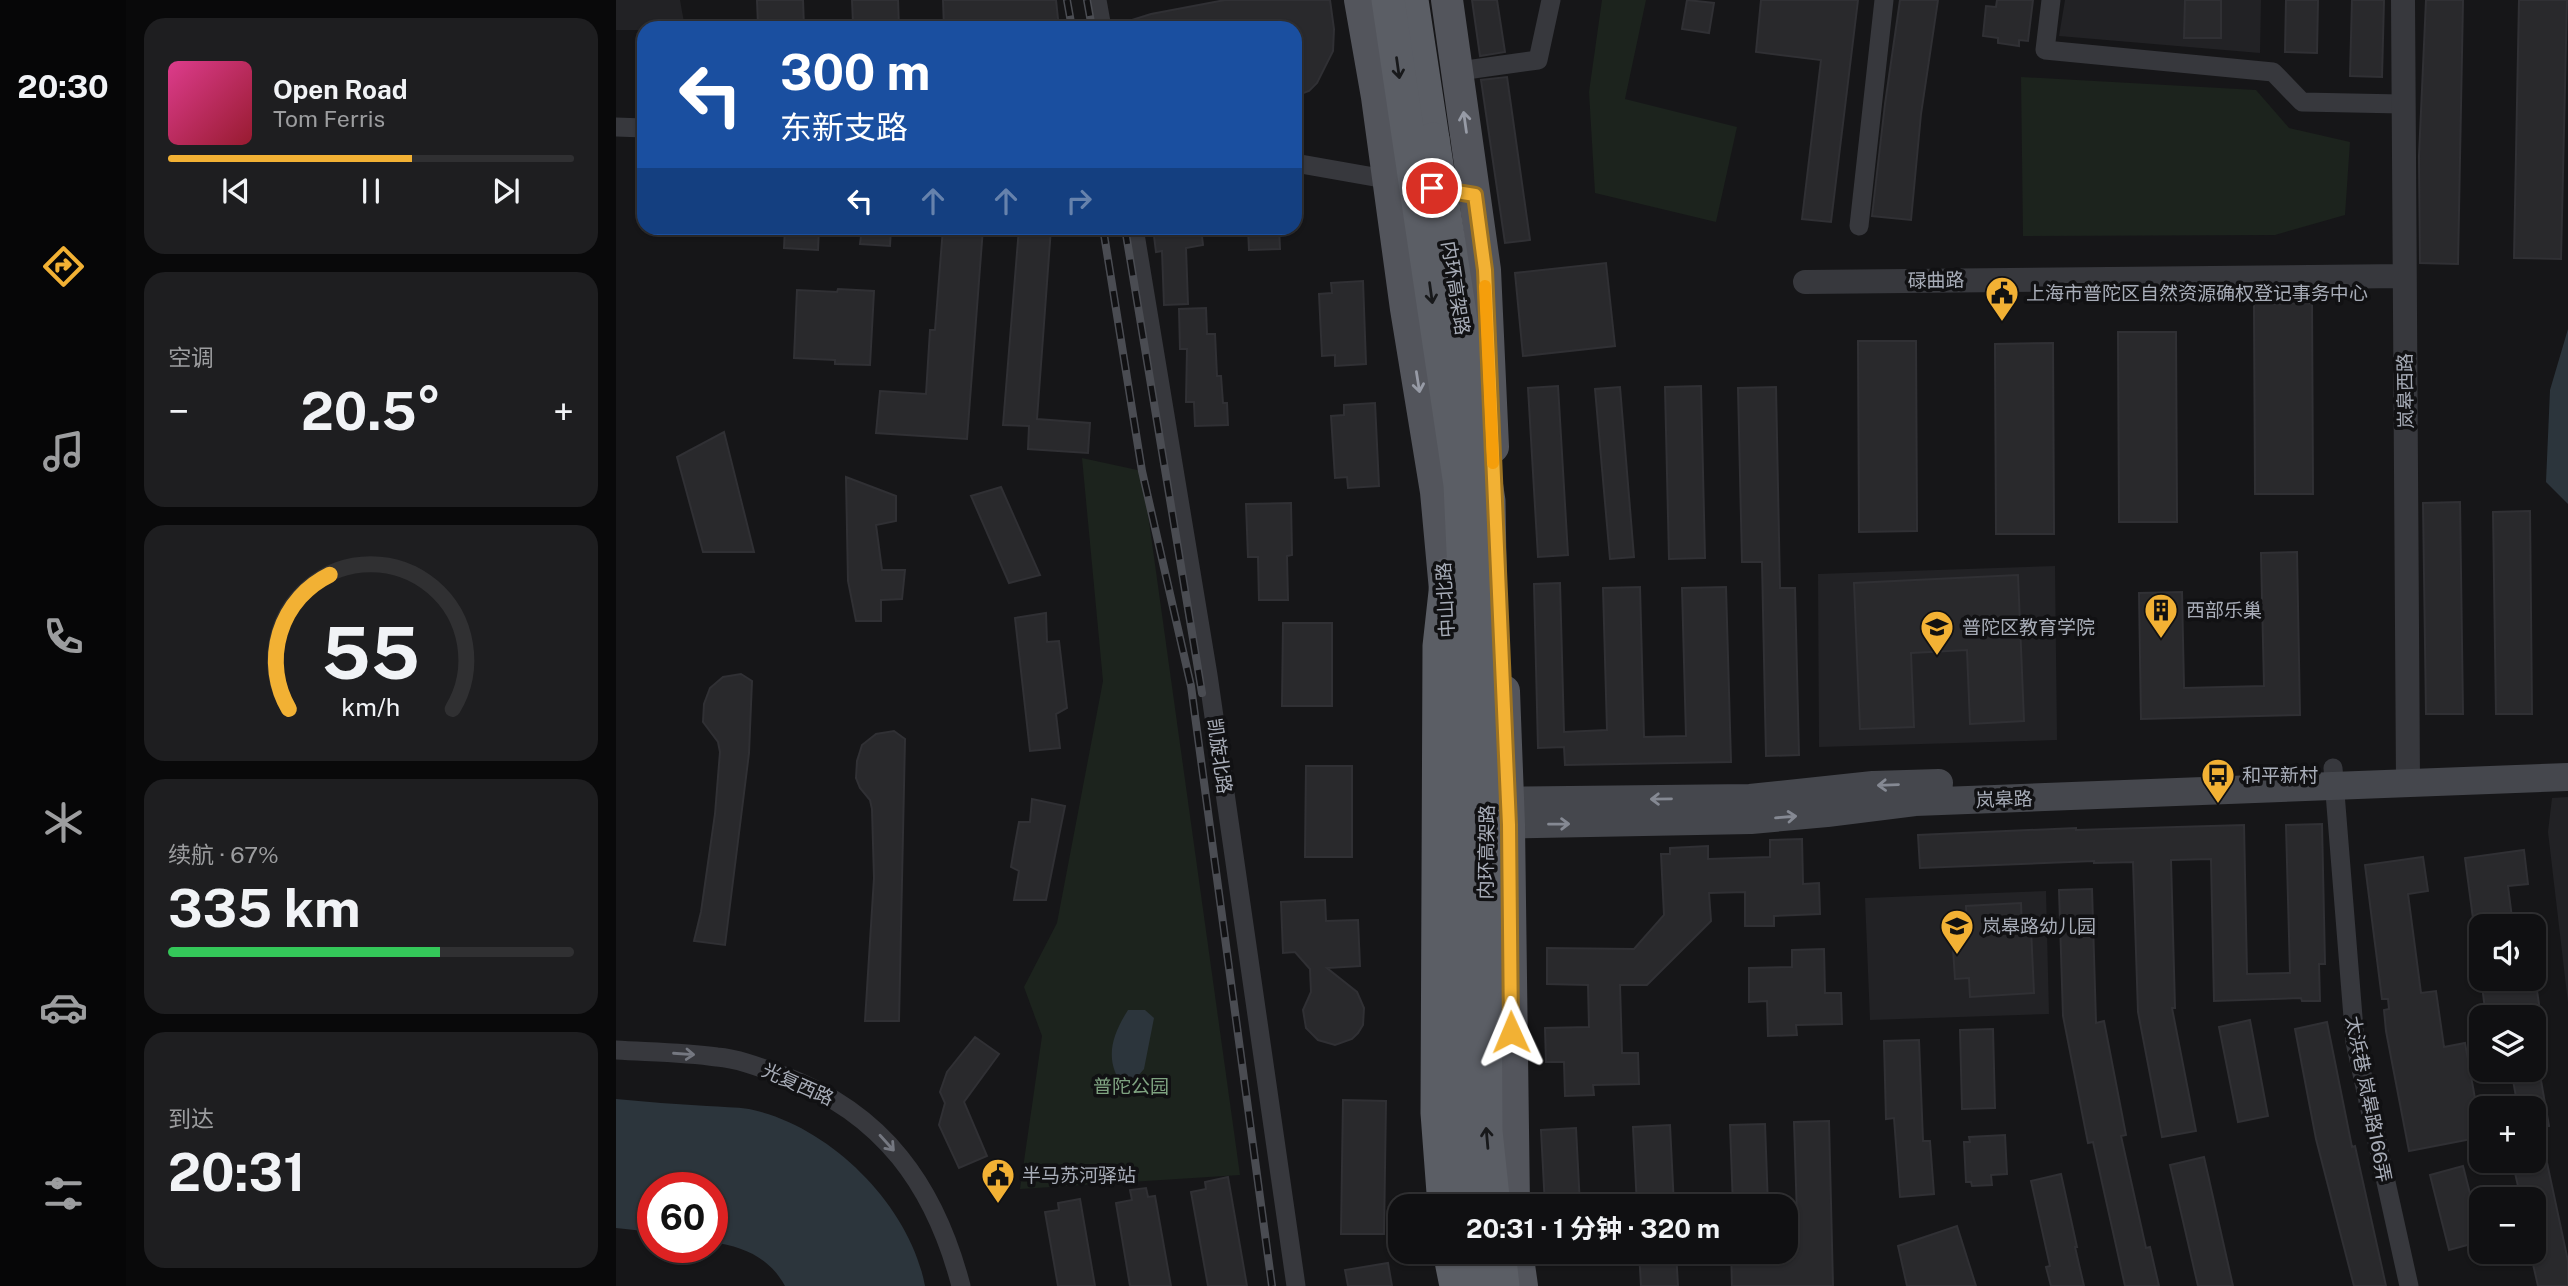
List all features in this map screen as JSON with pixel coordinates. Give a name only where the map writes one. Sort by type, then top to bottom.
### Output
[{"type":"highway","name":"内环高架路","points":[[1388,0],[1460,485],[1467,639],[1461,945],[1463,1139],[1469,1194]]},
{"type":"highway","name":"内环高架路","points":[[1412,0],[1489,501],[1491,627],[1485,945],[1486,1131],[1493,1194]]},
{"type":"highway","points":[[1428,0],[1433,139]]},
{"type":"highway","points":[[1444,1194],[1437,1113],[1440,646],[1449,552],[1460,485]]},
{"type":"highway","points":[[1451,1264],[1456,1286]]},
{"type":"highway","points":[[1475,1264],[1478,1286]]},
{"type":"highway","points":[[1500,1264],[1503,1286]]},
{"type":"main road","name":"中山北路","points":[[1360,0],[1390,180],[1406,309],[1436,492],[1443,557],[1448,628],[1442,812],[1441,1008],[1445,1194]]},
{"type":"main road","points":[[1447,0],[1485,270],[1509,813],[1514,1194]]},
{"type":"main road","name":"岚皋路","points":[[1442,812],[1509,813],[1751,798],[1873,785],[2334,777],[2408,774],[2568,760]]},
{"type":"main road","name":"岚皋路","points":[[2408,774],[2568,777]]},
{"type":"main road","points":[[1448,1264],[1448,1286]]},
{"type":"main road","points":[[1519,1264],[1522,1286]]},
{"type":"street","points":[[1097,0],[1101,21]]},
{"type":"street","points":[[1459,71],[1538,60],[1551,0]]},
{"type":"street","points":[[1859,226],[1884,0]]},
{"type":"street","points":[[2052,0],[2045,50],[2273,72],[2302,102],[2402,104]]},
{"type":"street","name":"岚皋西路","points":[[2403,0],[2408,774]]},
{"type":"street","points":[[616,127],[637,128]]},
{"type":"street","points":[[1302,164],[1475,195]]},
{"type":"street","name":"凯旋北路","points":[[1135,235],[1210,688],[1297,1286]]},
{"type":"street","name":"碌曲路","points":[[1805,282],[2404,276]]},
{"type":"street","name":"太浜巷 岚皋路166弄","points":[[2334,777],[2355,1042],[2409,1286]]},
{"type":"street","name":"光复西路","points":[[616,1050],[719,1057],[758,1066],[807,1085],[850,1109],[886,1139],[911,1171],[953,1255],[961,1286]]},
{"type":"shaded area","points":[[616,0],[680,0],[684,21],[637,21],[637,30],[616,30]]},
{"type":"shaded area","points":[[2065,0],[2261,0],[2260,53],[2059,36]]},
{"type":"shaded area","points":[[2568,329],[2568,504],[2546,482],[2550,390]]},
{"type":"shaded area","name":"普陀区教育学院","points":[[2055,566],[2057,740],[1819,747],[1818,574]]},
{"type":"shaded area","points":[[2568,797],[2568,1003],[2548,832],[2552,798]]},
{"type":"shaded area","name":"岚皋路幼儿园","points":[[2046,891],[2049,1014],[1870,1020],[1865,898]]},
{"type":"shaded area","points":[[1128,1010],[1145,1010],[1154,1018],[1144,1069],[1126,1090],[1114,1069],[1112,1050],[1117,1030]]},
{"type":"shaded area","points":[[616,1099],[749,1109],[779,1118],[808,1132],[836,1151],[861,1173],[884,1199],[902,1226],[916,1256],[925,1286],[785,1286],[779,1276],[763,1261],[745,1250],[728,1245],[728,1172],[637,1172],[637,1230],[616,1228]]},
{"type":"green space","points":[[1602,0],[1646,0],[1625,99],[1737,127],[1716,222],[1595,193],[1589,92]]},
{"type":"green space","points":[[2021,77],[2256,90],[2289,128],[2350,142],[2345,215],[2275,235],[2023,236]]},
{"type":"green space","name":"普陀公园","points":[[1082,458],[1142,471],[1240,1175],[1020,1189],[1042,1036],[1024,987],[1057,923],[1103,681]]},
{"type":"building","points":[[757,0],[803,0],[804,21],[758,21]]},
{"type":"building","points":[[852,0],[898,0],[899,21],[853,21]]},
{"type":"building","points":[[943,0],[1056,0],[1058,21],[944,21]]},
{"type":"building","points":[[1225,0],[1330,0],[1334,29],[1333,51],[1317,83],[1302,94],[1302,21],[1129,21]]},
{"type":"building","points":[[1472,0],[1497,0],[1505,52],[1480,56]]},
{"type":"building","points":[[1687,0],[1714,3],[1709,33],[1682,29]]},
{"type":"building","points":[[1761,0],[1858,0],[1831,222],[1802,219],[1821,60],[1756,52]]},
{"type":"building","points":[[1900,0],[1938,0],[1921,114],[1911,220],[1872,216]]},
{"type":"building","points":[[1997,0],[2033,0],[2028,41],[2019,40],[2019,46],[1998,43],[1998,38],[1983,36],[1986,6],[1996,7]]},
{"type":"building","points":[[2185,0],[2221,0],[2221,38],[2184,38]]},
{"type":"building","points":[[2286,0],[2318,0],[2317,53],[2285,52]]},
{"type":"building","points":[[2352,0],[2384,0],[2382,77],[2350,76]]},
{"type":"building","points":[[2426,0],[2463,0],[2458,264],[2420,263],[2419,156]]},
{"type":"building","points":[[2519,0],[2567,0],[2561,259],[2514,258]]},
{"type":"building","points":[[1507,77],[1530,240],[1505,243],[1481,80]]},
{"type":"building","points":[[785,235],[819,235],[818,250],[784,248]]},
{"type":"building","points":[[861,235],[891,235],[890,246],[860,244]]},
{"type":"building","points":[[942,235],[982,235],[967,439],[876,433],[880,391],[926,394],[930,330],[935,330]]},
{"type":"building","points":[[1018,235],[1050,235],[1037,419],[1090,423],[1088,453],[1028,449],[1029,426],[1003,425]]},
{"type":"building","points":[[1154,235],[1202,235],[1203,245],[1186,248],[1188,304],[1164,305],[1162,251],[1156,252]]},
{"type":"building","points":[[1248,235],[1279,235],[1280,249],[1249,250]]},
{"type":"building","points":[[1606,263],[1615,346],[1523,356],[1515,273]]},
{"type":"building","points":[[1363,281],[1366,364],[1335,366],[1335,355],[1322,356],[1319,294],[1332,293],[1331,283]]},
{"type":"building","points":[[838,289],[874,291],[870,365],[835,364],[835,360],[794,358],[797,290],[837,292]]},
{"type":"building","points":[[2312,303],[2313,494],[2255,494],[2254,304]]},
{"type":"building","points":[[1206,308],[1207,334],[1215,334],[1217,376],[1221,376],[1223,403],[1227,403],[1228,425],[1195,426],[1194,402],[1186,402],[1187,349],[1180,349],[1179,309]]},
{"type":"building","points":[[2118,332],[2176,332],[2177,522],[2119,522]]},
{"type":"building","points":[[1858,341],[1916,341],[1917,531],[1859,532]]},
{"type":"building","points":[[2053,343],[2054,534],[1996,534],[1995,344]]},
{"type":"building","points":[[1558,386],[1568,555],[1538,557],[1528,388]]},
{"type":"building","points":[[1701,386],[1705,558],[1669,559],[1665,387]]},
{"type":"building","points":[[1620,387],[1634,557],[1610,559],[1595,389]]},
{"type":"building","points":[[1776,387],[1780,588],[1795,588],[1799,755],[1766,756],[1762,562],[1742,562],[1738,388]]},
{"type":"building","points":[[1375,403],[1379,486],[1348,488],[1347,477],[1335,478],[1331,416],[1344,415],[1344,405]]},
{"type":"building","points":[[724,432],[754,552],[703,552],[677,457]]},
{"type":"building","points":[[846,477],[896,496],[896,521],[876,525],[882,570],[905,570],[902,599],[881,600],[881,621],[856,621],[848,581]]},
{"type":"building","points":[[1001,487],[1040,575],[1009,583],[971,496]]},
{"type":"building","points":[[2460,502],[2463,714],[2426,714],[2423,503]]},
{"type":"building","points":[[1291,503],[1292,555],[1287,556],[1288,600],[1259,600],[1258,557],[1248,557],[1246,504]]},
{"type":"building","points":[[2530,511],[2532,714],[2496,714],[2493,512]]},
{"type":"building","name":"西部乐巢","points":[[2297,552],[2300,715],[2141,719],[2139,593],[2182,592],[2184,688],[2264,686],[2261,553]]},
{"type":"building","points":[[2018,575],[2024,721],[1970,724],[1967,650],[1911,653],[1914,727],[1860,729],[1854,583]]},
{"type":"building","points":[[1560,583],[1564,732],[1607,730],[1603,588],[1640,587],[1644,737],[1686,736],[1682,588],[1726,587],[1731,762],[1565,765],[1564,747],[1538,748],[1534,584]]},
{"type":"building","points":[[1046,613],[1047,642],[1059,641],[1067,708],[1056,714],[1060,748],[1030,751],[1015,618]]},
{"type":"building","points":[[1283,623],[1332,623],[1332,706],[1282,706]]},
{"type":"building","points":[[741,674],[752,681],[749,753],[725,945],[694,941],[701,912],[715,814],[720,752],[718,742],[703,722],[704,704],[710,688],[723,677]]},
{"type":"building","points":[[894,731],[905,739],[899,1021],[865,1021],[874,878],[872,809],[870,800],[856,778],[857,761],[862,745],[876,734]]},
{"type":"building","points":[[1306,766],[1352,766],[1352,857],[1305,857]]},
{"type":"building","points":[[1032,799],[1065,806],[1046,900],[1014,900],[1019,871],[1011,867],[1014,849],[1019,822],[1030,822]]},
{"type":"building","points":[[2322,824],[2325,964],[2319,964],[2320,1001],[2302,1001],[2301,998],[2214,1001],[2211,859],[2171,860],[2175,1008],[2172,1008],[2196,1131],[2162,1137],[2138,1012],[2133,862],[1920,868],[1918,835],[2076,828],[2244,825],[2247,974],[2290,973],[2286,825]]},
{"type":"building","points":[[1802,839],[1803,884],[1819,883],[1820,914],[1774,916],[1774,926],[1745,926],[1745,892],[1709,893],[1711,921],[1647,985],[1620,985],[1622,1053],[1638,1053],[1639,1084],[1593,1085],[1594,1095],[1565,1096],[1564,1062],[1546,1062],[1545,1028],[1589,1027],[1588,985],[1547,984],[1547,948],[1634,949],[1664,915],[1661,854],[1670,854],[1670,848],[1708,846],[1708,859],[1770,857],[1770,840]]},
{"type":"building","points":[[2524,850],[2528,884],[2508,886],[2512,914],[2472,914],[2465,858]]},
{"type":"building","points":[[2423,857],[2428,891],[2408,894],[2421,993],[2436,991],[2444,1047],[2465,1043],[2469,1082],[2472,1082],[2475,1096],[2469,1096],[2469,1139],[2409,1151],[2386,1031],[2384,1010],[2389,1009],[2388,999],[2382,999],[2365,865]]},
{"type":"building","points":[[2092,889],[2096,1023],[2104,1021],[2126,1135],[2121,1136],[2146,1248],[2150,1247],[2159,1286],[2125,1286],[2093,1142],[2088,1143],[2063,1016],[2059,890]]},
{"type":"building","points":[[1325,900],[1326,921],[1358,920],[1360,966],[1327,968],[1357,992],[1364,1008],[1363,1025],[1352,1039],[1335,1045],[1318,1040],[1306,1028],[1303,1010],[1311,992],[1310,969],[1295,952],[1283,953],[1281,902]]},
{"type":"building","points":[[2021,903],[2022,929],[2031,929],[2034,993],[1970,997],[1969,978],[1955,979],[1952,933],[1967,932],[1966,906]]},
{"type":"building","points":[[1824,949],[1825,993],[1841,993],[1842,1024],[1796,1025],[1797,1035],[1768,1036],[1767,1001],[1749,1002],[1749,968],[1792,967],[1792,950]]},
{"type":"building","points":[[2483,991],[2537,991],[2539,1005],[2484,1005]]},
{"type":"building","points":[[2250,1020],[2268,1116],[2238,1122],[2219,1027]]},
{"type":"building","points":[[2327,1022],[2352,1147],[2355,1146],[2386,1286],[2354,1286],[2316,1139],[2295,1029]]},
{"type":"building","points":[[1993,1029],[1995,1108],[1962,1109],[1960,1030]]},
{"type":"building","points":[[975,1037],[999,1054],[964,1102],[987,1156],[959,1168],[939,1125],[945,1103],[940,1092],[947,1072]]},
{"type":"building","points":[[1919,1040],[1923,1141],[1930,1141],[1934,1194],[1900,1197],[1894,1118],[1886,1119],[1884,1041]]},
{"type":"building","points":[[2513,1082],[2541,1082],[2544,1096],[2516,1096]]},
{"type":"building","points":[[1343,1100],[1386,1101],[1384,1234],[1341,1234]]},
{"type":"building","points":[[1829,1121],[1833,1286],[1732,1286],[1731,1264],[1798,1264],[1794,1122]]},
{"type":"building","points":[[1765,1124],[1768,1194],[1733,1194],[1730,1125]]},
{"type":"building","points":[[1670,1125],[1673,1194],[1636,1194],[1633,1127]]},
{"type":"building","points":[[1576,1128],[1579,1194],[1544,1194],[1541,1130]]},
{"type":"building","points":[[2005,1135],[2007,1174],[1991,1175],[1992,1185],[1972,1186],[1971,1182],[1966,1182],[1964,1142],[1970,1142],[1969,1137]]},
{"type":"building","points":[[2204,1157],[2233,1286],[2198,1286],[2170,1165]]},
{"type":"building","points":[[2546,1158],[2568,1261],[2568,1286],[2538,1286],[2533,1264],[2546,1264],[2546,1187],[2518,1187],[2515,1173],[2546,1173]]},
{"type":"building","points":[[2463,1166],[2469,1190],[2469,1245],[2449,1250],[2430,1175]]},
{"type":"building","points":[[2061,1174],[2084,1286],[2051,1286],[2046,1267],[2050,1266],[2031,1181]]},
{"type":"building","points":[[1228,1177],[1247,1286],[1208,1286],[1191,1192],[1206,1189],[1205,1182]]},
{"type":"building","points":[[1146,1188],[1148,1197],[1155,1196],[1171,1286],[1130,1286],[1116,1203],[1132,1200],[1130,1190]]},
{"type":"building","points":[[1080,1199],[1095,1286],[1058,1286],[1045,1212],[1059,1210],[1058,1203]]},
{"type":"building","points":[[1957,1226],[1976,1286],[1907,1286],[1898,1246]]},
{"type":"building","points":[[1388,1263],[1392,1286],[1348,1286],[1345,1270]]},
{"type":"building","points":[[1640,1264],[1677,1264],[1678,1286],[1641,1286]]},
{"type":"railway","points":[[1067,0],[1071,21]]},
{"type":"railway","points":[[1087,0],[1091,21]]},
{"type":"railway","points":[[1104,235],[1142,471],[1191,686],[1272,1286]]},
{"type":"railway","points":[[1126,235],[1202,693]]},
{"type":"slow traffic","points":[[1485,286],[1493,463]]},
{"type":"place","name":"上海市普陀区自然资源确权登记事务中心","points":[[2002,323]]},
{"type":"place","name":"西部乐巢","points":[[2161,640]]},
{"type":"place","name":"普陀区教育学院","points":[[1937,657]]},
{"type":"place","name":"和平新村","points":[[2218,805]]},
{"type":"place","name":"岚皋路幼儿园","points":[[1957,956]]},
{"type":"place","name":"半马苏河驿站","points":[[998,1205]]},
{"type":"route","points":[[1432,188],[1475,195],[1485,270],[1509,825],[1511,1032]]}]
